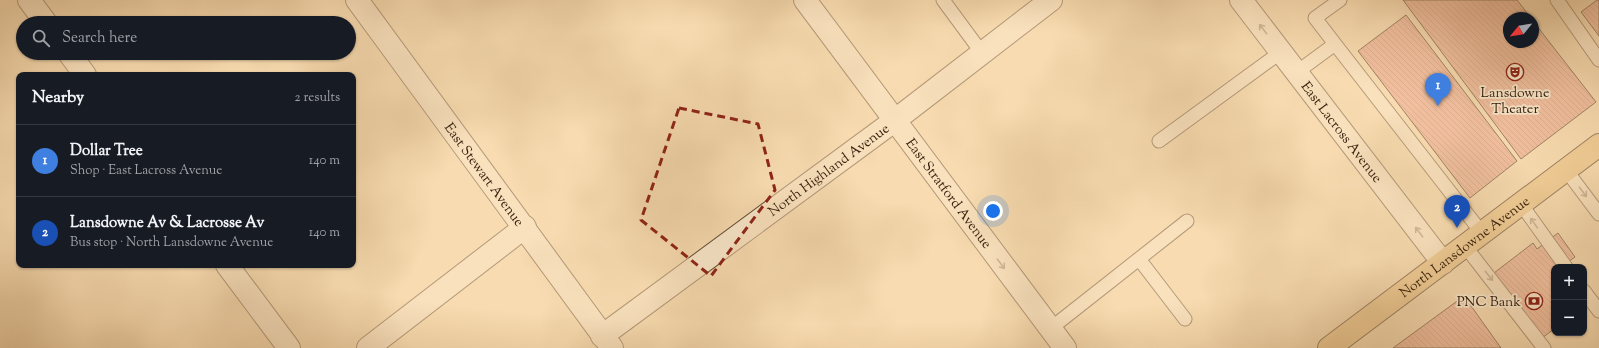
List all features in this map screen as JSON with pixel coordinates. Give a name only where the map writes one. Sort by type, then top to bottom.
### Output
[{"type":"main road","name":"North Lansdowne Avenue","points":[[1339,345],[1474,239],[1598,147]]},
{"type":"street","points":[[29,0],[41,16]]},
{"type":"street","name":"East Stewart Avenue","points":[[357,0],[525,227],[607,342]]},
{"type":"street","name":"East Stratford Avenue","points":[[805,0],[1065,348]]},
{"type":"street","name":"North Highland Avenue","points":[[607,342],[1051,0]]},
{"type":"street","name":"East Lacross Avenue","points":[[1241,0],[1443,263]]},
{"type":"street","points":[[74,60],[83,72]]},
{"type":"street","points":[[368,348],[525,227]]},
{"type":"street","points":[[229,268],[289,348]]},
{"type":"lane","points":[[943,0],[982,53]]},
{"type":"lane","points":[[1340,0],[1315,18],[1474,239],[1544,348]]},
{"type":"lane","points":[[1557,0],[1599,60]]},
{"type":"lane","points":[[1297,72],[1335,44]]},
{"type":"lane","points":[[1159,141],[1281,52]]},
{"type":"lane","points":[[1566,170],[1599,214]]},
{"type":"lane","points":[[1521,204],[1564,264]]},
{"type":"lane","points":[[1050,328],[1187,222]]},
{"type":"lane","points":[[1139,258],[1185,319]]},
{"type":"lane","points":[[1587,295],[1599,311]]},
{"type":"highlighted area","points":[[679,108],[758,124],[775,190],[711,276],[641,220]]},
{"type":"building","name":"Lansdowne Theater","points":[[1403,0],[1517,0],[1526,12],[1503,12],[1503,48],[1539,48],[1539,29],[1596,102],[1521,159]]},
{"type":"building","points":[[1599,0],[1599,36],[1581,12]]},
{"type":"building","points":[[1406,15],[1517,161],[1470,198],[1358,51]]},
{"type":"building","name":"PNC Bank","points":[[1558,233],[1575,257],[1565,264],[1551,264],[1551,331],[1542,338],[1494,273],[1533,243],[1537,249]]},
{"type":"building","points":[[1464,296],[1501,348],[1393,348]]},
{"type":"place","name":"Lansdowne Theater","points":[[1515,72]]},
{"type":"place","name":"Dollar Tree","points":[[1438,106]]},
{"type":"place","name":"Lansdowne Av & Lacrosse Av","points":[[1457,228]]},
{"type":"place","name":"PNC Bank","points":[[1534,301]]}]
